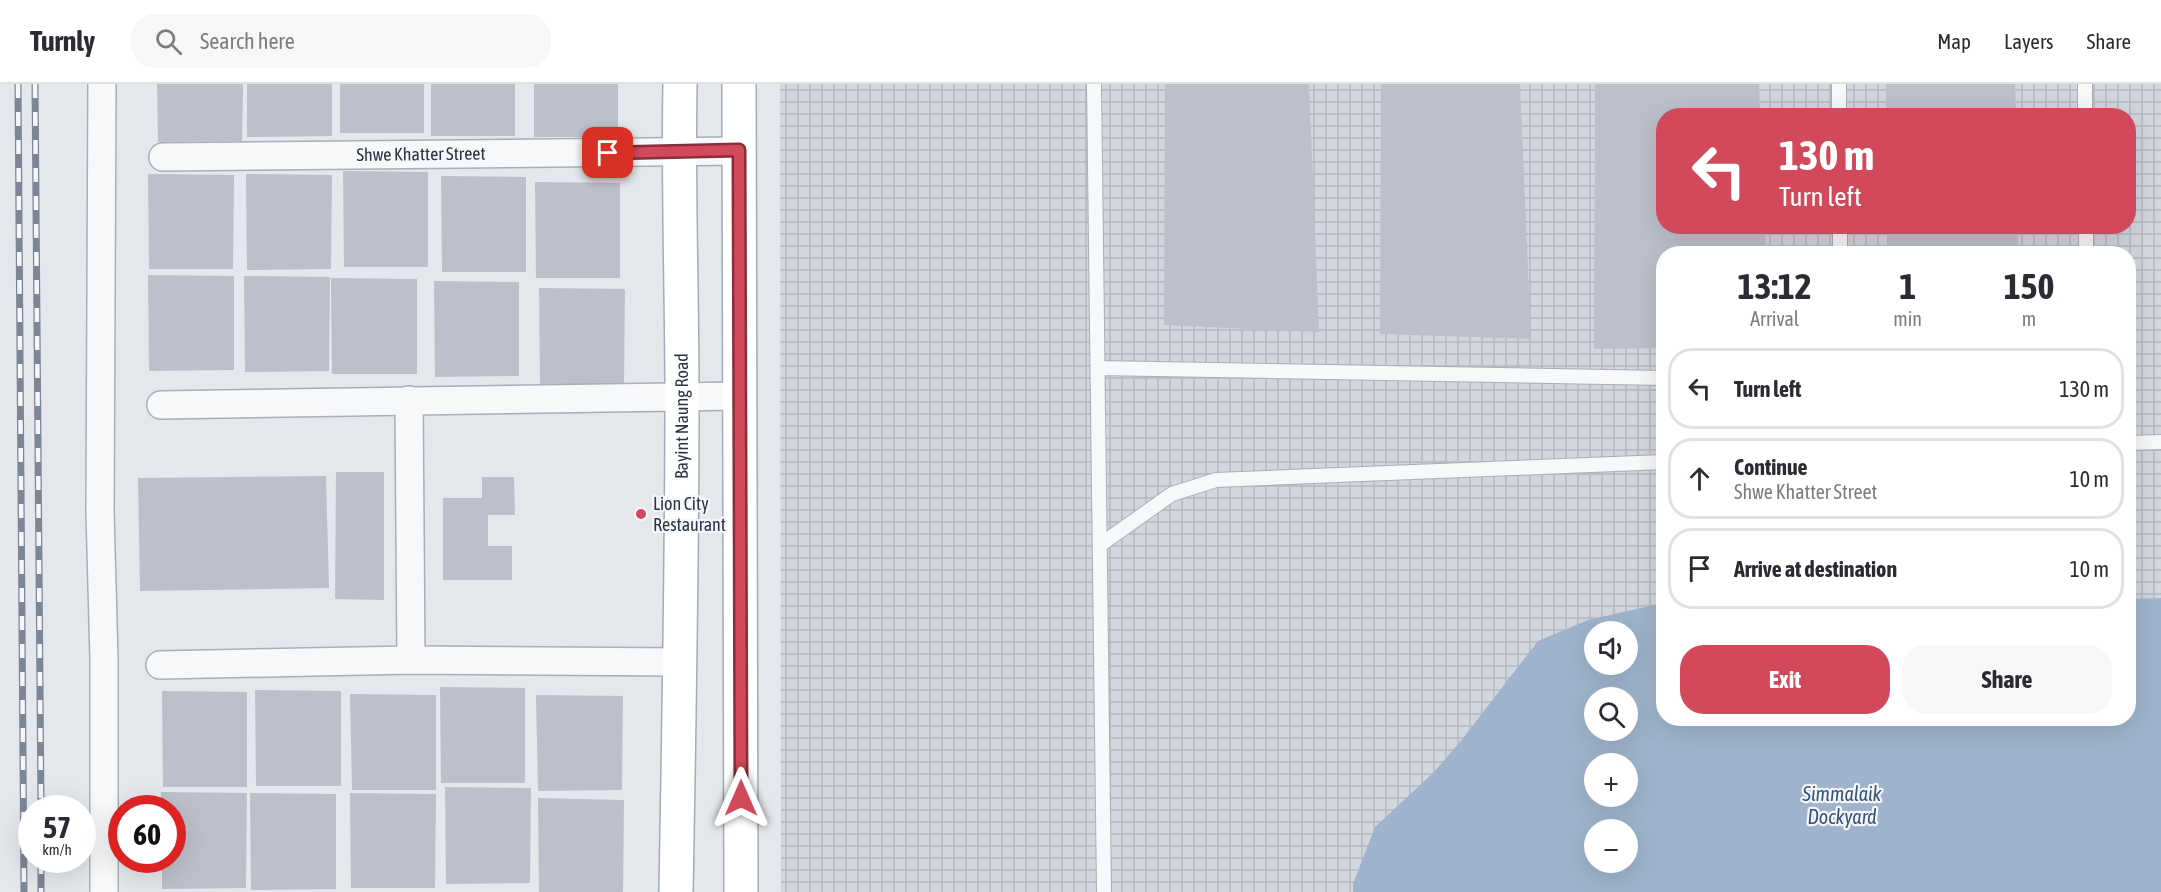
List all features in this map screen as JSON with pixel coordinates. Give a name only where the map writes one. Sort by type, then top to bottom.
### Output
[{"type":"main road","name":"Bayint Naung Road","points":[[676,892],[682,397],[678,152],[680,84]]},
{"type":"main road","points":[[739,84],[741,892]]},
{"type":"street","points":[[102,84],[100,512],[104,659],[104,892]]},
{"type":"street","name":"Shwe Khatter Street","points":[[163,157],[739,150]]},
{"type":"street","points":[[161,405],[740,396]]},
{"type":"street","points":[[409,400],[411,660]]},
{"type":"street","points":[[160,665],[411,660],[680,662]]},
{"type":"lane","points":[[1094,84],[1104,892]]},
{"type":"lane","points":[[1839,84],[1839,108]]},
{"type":"lane","points":[[2085,84],[2085,108]]},
{"type":"lane","points":[[1098,368],[1656,378]]},
{"type":"lane","points":[[2136,443],[2161,442]]},
{"type":"lane","points":[[1100,545],[1172,494],[1216,480],[1656,462]]},
{"type":"shaded area","points":[[780,84],[2161,84],[2161,892],[781,892]]},
{"type":"water","name":"Simmalaik Dockyard","points":[[2161,598],[2161,892],[1353,892],[1353,884],[1375,827],[1434,772],[1538,641],[1584,622],[1584,675],[1638,675],[1638,621],[1586,621],[1656,605],[1656,726],[2136,726],[2136,599]]},
{"type":"building","points":[[157,84],[243,84],[242,141],[158,142]]},
{"type":"building","points":[[247,84],[332,84],[332,136],[247,137]]},
{"type":"building","points":[[340,84],[424,84],[424,133],[340,133]]},
{"type":"building","points":[[431,84],[515,84],[515,136],[431,136]]},
{"type":"building","points":[[534,84],[618,84],[618,137],[534,137]]},
{"type":"building","points":[[1165,84],[1309,84],[1319,332],[1164,325]]},
{"type":"building","points":[[1381,84],[1520,84],[1531,339],[1380,334]]},
{"type":"building","points":[[1595,84],[1759,84],[1760,108],[1656,108],[1656,234],[1765,234],[1766,246],[1656,246],[1656,348],[1594,349]]},
{"type":"building","points":[[1886,84],[2015,84],[2016,108],[1886,108]]},
{"type":"building","points":[[343,171],[428,172],[428,267],[344,267]]},
{"type":"building","points":[[148,174],[234,175],[233,269],[149,269]]},
{"type":"building","points":[[246,174],[332,175],[331,269],[247,270]]},
{"type":"building","points":[[441,176],[526,177],[526,272],[442,272]]},
{"type":"building","points":[[535,182],[620,183],[620,278],[536,278]]},
{"type":"building","points":[[1887,234],[2018,234],[2018,246],[1887,246]]},
{"type":"building","points":[[148,275],[234,276],[234,370],[149,371]]},
{"type":"building","points":[[244,276],[330,277],[329,371],[245,372]]},
{"type":"building","points":[[331,278],[417,279],[417,374],[332,374]]},
{"type":"building","points":[[434,281],[519,282],[519,376],[435,377]]},
{"type":"building","points":[[539,288],[625,289],[624,384],[540,384]]},
{"type":"building","points":[[336,472],[384,472],[384,600],[335,599]]},
{"type":"building","points":[[326,476],[329,588],[140,591],[138,478]]},
{"type":"building","points":[[482,477],[514,477],[515,515],[488,515],[488,546],[512,546],[512,580],[443,580],[443,498],[482,498]]},
{"type":"building","points":[[440,687],[525,688],[525,783],[441,783]]},
{"type":"building","points":[[255,690],[341,691],[341,786],[256,786]]},
{"type":"building","points":[[162,691],[247,692],[247,787],[163,787]]},
{"type":"building","points":[[350,694],[436,695],[436,790],[352,790]]},
{"type":"building","points":[[536,695],[623,696],[622,790],[538,791]]},
{"type":"building","points":[[445,787],[531,788],[530,883],[446,884]]},
{"type":"building","points":[[161,792],[247,793],[246,888],[162,889],[162,873],[186,873],[186,795],[161,795]]},
{"type":"building","points":[[250,793],[336,794],[336,889],[251,890]]},
{"type":"building","points":[[350,793],[436,794],[435,888],[351,888]]},
{"type":"building","points":[[538,798],[624,800],[623,892],[539,892]]},
{"type":"railway","points":[[18,84],[24,892]]},
{"type":"railway","points":[[35,84],[41,795]]},
{"type":"railway","points":[[41,873],[41,892]]},
{"type":"place","name":"Lion City Restaurant","points":[[641,514]]},
{"type":"route","points":[[608,153],[739,150],[741,798]]}]
